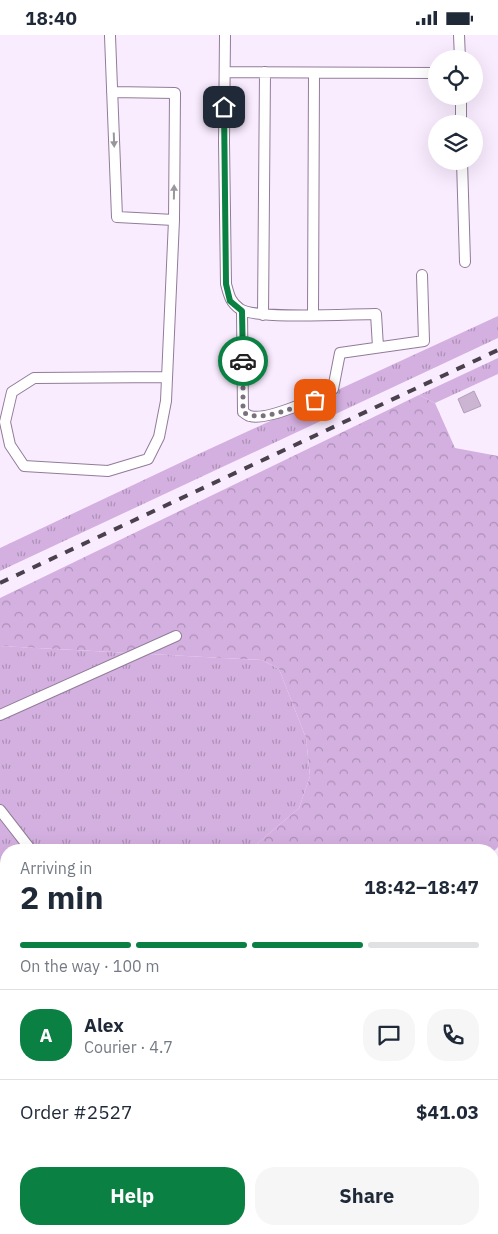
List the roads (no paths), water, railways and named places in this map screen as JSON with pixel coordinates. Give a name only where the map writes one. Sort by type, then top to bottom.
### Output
[{"type":"lane","points":[[110,35],[117,217],[174,220]]},
{"type":"lane","points":[[225,35],[226,284],[230,301],[242,311],[263,315],[376,314],[378,347]]},
{"type":"lane","points":[[459,35],[460,50]]},
{"type":"lane","points":[[225,72],[428,73]]},
{"type":"lane","points":[[263,315],[265,72]]},
{"type":"lane","points":[[313,315],[314,73]]},
{"type":"lane","points":[[112,92],[175,93],[174,220],[166,401],[159,437],[148,459],[108,471],[24,466],[10,445],[5,422],[12,392],[34,378],[167,377]]},
{"type":"lane","points":[[462,170],[464,262]]},
{"type":"lane","points":[[242,311],[243,412],[249,416],[263,417],[315,400],[333,389],[340,353],[424,341],[422,275]]},
{"type":"lane","points":[[0,715],[176,636]]},
{"type":"lane","points":[[0,811],[26,844]]},
{"type":"railway","points":[[0,583],[498,350]]}]
